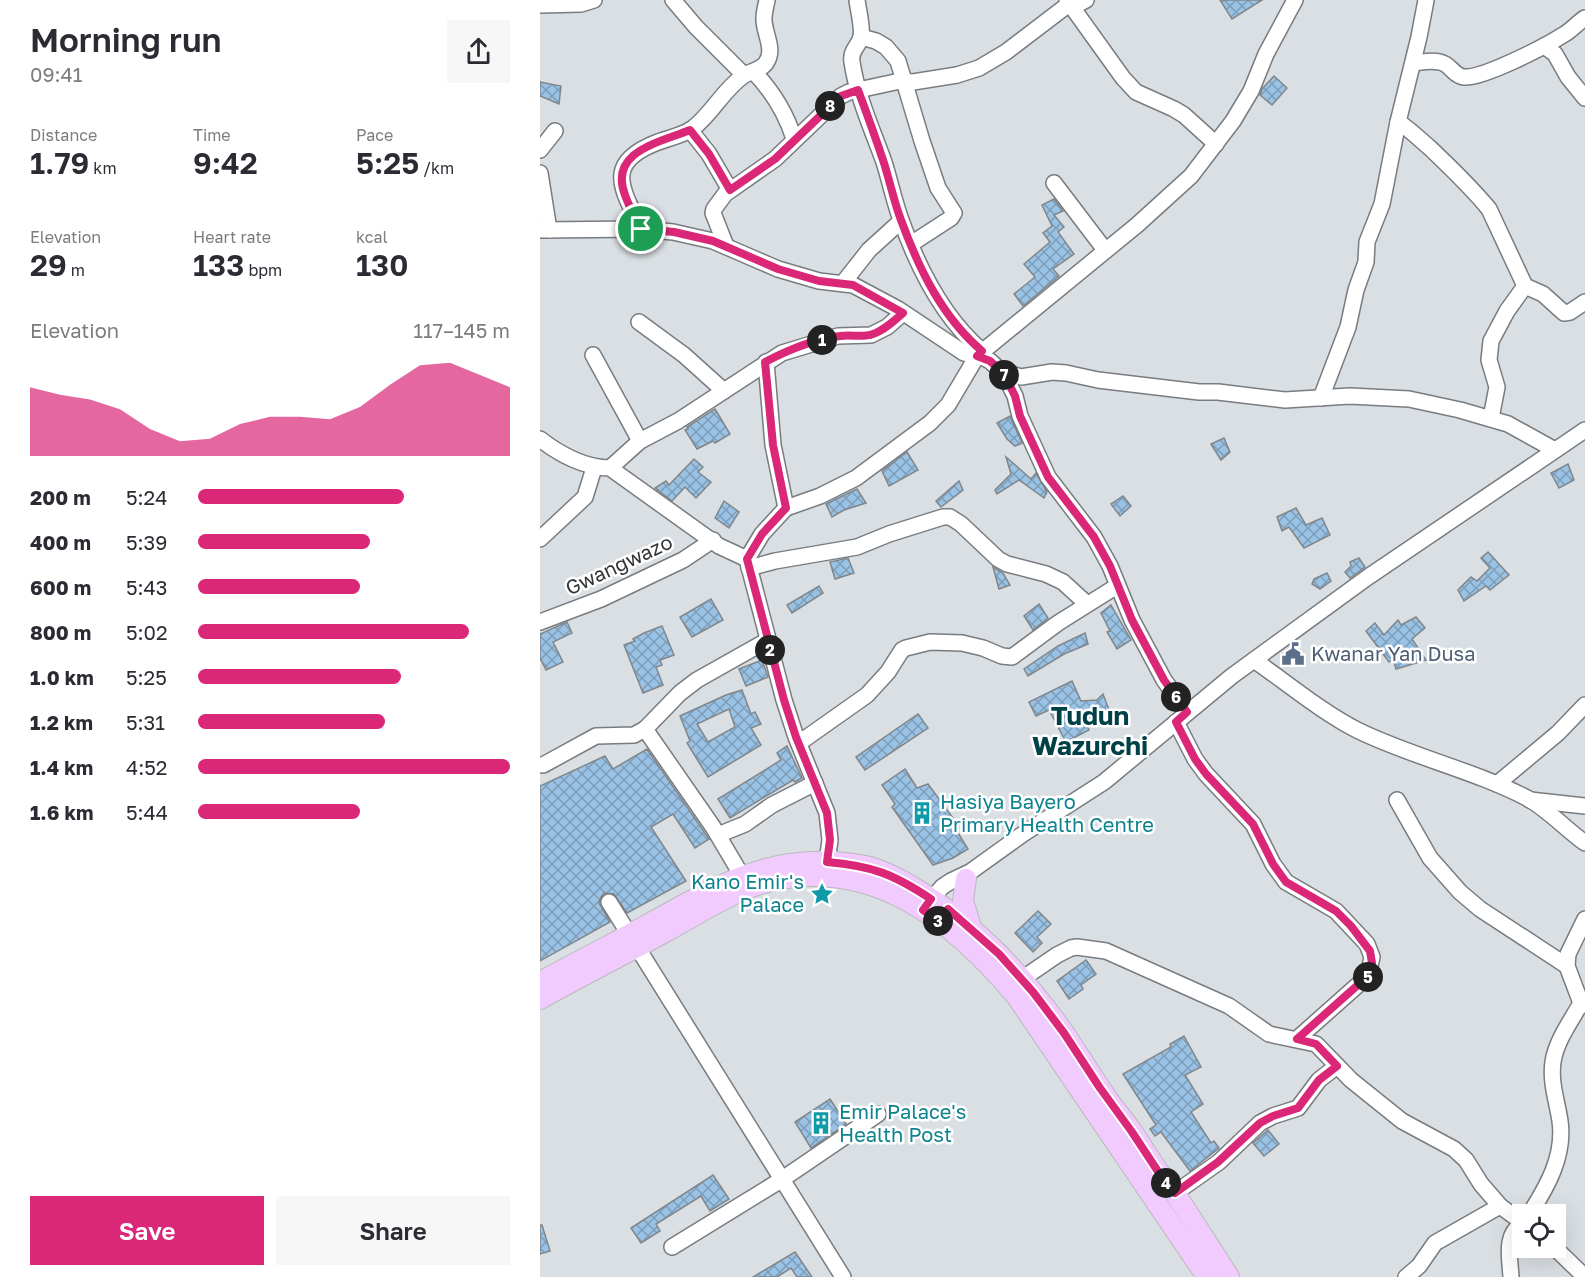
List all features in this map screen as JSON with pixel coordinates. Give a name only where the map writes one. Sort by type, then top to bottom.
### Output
[{"type":"main road","points":[[540,999],[633,941],[690,901],[742,876],[782,865],[827,862],[871,867],[909,884],[1017,997],[1207,1277]]},
{"type":"main road","points":[[968,875],[963,893],[963,906],[972,930]]},
{"type":"main road","points":[[540,982],[771,881],[822,876],[866,883],[935,910],[972,930],[1022,979],[1064,1033],[1165,1182],[1175,1193],[1229,1277]]},
{"type":"street","points":[[540,5],[581,4],[594,0]]},
{"type":"street","points":[[673,0],[696,27],[756,73],[780,106],[794,139]]},
{"type":"street","points":[[641,229],[622,187],[625,163],[638,151],[690,130],[756,73],[768,58],[768,36],[763,20],[767,0]]},
{"type":"street","points":[[857,0],[861,37],[852,54],[858,90],[885,166],[901,221],[939,303],[979,353],[1001,371],[1015,396],[1020,416],[1048,477],[1094,537],[1110,566],[1132,620],[1182,717],[1195,759],[1253,824],[1273,864],[1286,882],[1336,911],[1370,951],[1372,963],[1368,976],[1297,1039]]},
{"type":"street","points":[[827,862],[829,827],[827,813],[784,700],[748,564],[762,534],[786,508],[840,487],[920,432],[948,405],[979,353],[1137,225],[1191,176],[1233,121],[1251,91],[1266,54],[1295,0]]},
{"type":"street","points":[[1321,398],[1348,327],[1356,290],[1366,262],[1367,242],[1382,204],[1426,0]]},
{"type":"street","points":[[726,246],[713,211],[718,201],[775,159],[841,96],[858,90],[904,81],[913,82],[957,75],[986,65],[1074,3],[1123,78],[1136,92],[1184,115],[1216,144]]},
{"type":"street","points":[[1413,63],[1443,63],[1460,76],[1467,77],[1490,70],[1544,45],[1565,34],[1585,18]]},
{"type":"street","points":[[861,37],[876,41],[892,52],[898,61],[938,188],[954,215],[911,244]]},
{"type":"street","points":[[1544,45],[1555,54],[1568,77],[1585,98]]},
{"type":"street","points":[[1398,122],[1408,127],[1454,169],[1489,209],[1525,286],[1543,294],[1564,313],[1570,312],[1585,302]]},
{"type":"street","points":[[690,130],[709,154],[730,190]]},
{"type":"street","points":[[540,150],[555,131]]},
{"type":"street","points":[[540,173],[544,230],[641,229],[693,236],[726,246],[778,269],[819,281],[843,283],[864,290],[964,353],[979,353]]},
{"type":"street","points":[[1054,183],[1105,250]]},
{"type":"street","points":[[843,283],[869,250],[901,221]]},
{"type":"street","points":[[1491,418],[1497,387],[1489,360],[1491,341],[1525,286]]},
{"type":"street","points":[[610,468],[640,441],[678,421],[782,353],[822,340],[852,334],[871,335],[887,327],[903,313]]},
{"type":"street","points":[[639,322],[684,355],[724,391]]},
{"type":"street","points":[[593,355],[640,441]]},
{"type":"street","points":[[765,362],[773,445],[786,508]]},
{"type":"street","points":[[1001,371],[1021,377],[1052,372],[1066,373],[1098,380],[1285,400],[1350,396],[1392,397],[1434,403],[1491,418],[1519,429],[1555,450]]},
{"type":"street","points":[[935,910],[968,875],[1023,834],[1104,782],[1254,660],[1368,577],[1585,430]]},
{"type":"street","points":[[540,439],[594,468],[610,468],[748,564],[857,548],[910,526],[946,517],[956,520],[998,559],[1007,564],[1046,574],[1063,582],[1087,604]]},
{"type":"street","points":[[540,539],[585,497],[594,468]]},
{"type":"street","name":"Gwangwazo","points":[[540,622],[601,600],[683,560],[713,540]]},
{"type":"street","points":[[799,743],[867,695],[906,648],[930,642],[962,643],[1012,657],[1058,623],[1117,586]]},
{"type":"street","points":[[543,765],[596,736],[634,735],[645,729],[664,707],[689,686],[768,640]]},
{"type":"street","points":[[1254,660],[1354,728],[1398,749],[1497,784],[1530,800],[1585,843]]},
{"type":"street","points":[[1497,784],[1558,733],[1585,705]]},
{"type":"street","points":[[645,729],[718,835],[742,876]]},
{"type":"street","points":[[718,835],[745,824],[772,805],[815,783]]},
{"type":"street","points":[[1397,800],[1430,858],[1460,892],[1480,909],[1567,966]]},
{"type":"street","points":[[1530,800],[1585,806]]},
{"type":"street","points":[[609,902],[843,1277]]},
{"type":"street","points":[[1536,1204],[1546,1188],[1561,1140],[1553,1088],[1553,1062],[1559,1043],[1583,1004],[1567,966],[1569,954],[1585,919]]},
{"type":"street","points":[[1022,979],[1071,948],[1107,951],[1229,1006],[1269,1034],[1316,1044],[1351,1080],[1402,1121],[1454,1149],[1466,1160],[1481,1184],[1500,1206],[1512,1215]]},
{"type":"street","points":[[1175,1193],[1218,1162],[1260,1123],[1298,1108],[1319,1080],[1337,1066]]},
{"type":"street","points":[[672,1246],[781,1180],[878,1114]]},
{"type":"street","points":[[1406,1277],[1419,1266],[1435,1243],[1500,1206]]},
{"type":"street","points":[[1511,1277],[1510,1237],[1512,1234]]},
{"type":"street","points":[[1565,1258],[1585,1277]]},
{"type":"building","points":[[1220,0],[1262,0],[1232,19]]},
{"type":"building","points":[[1274,76],[1287,88],[1272,105],[1260,95],[1262,89]]},
{"type":"building","points":[[540,82],[561,86],[559,104],[540,96]]},
{"type":"building","points":[[1054,199],[1063,211],[1054,215],[1064,227],[1058,232],[1074,254],[1053,269],[1059,276],[1023,306],[1014,294],[1035,277],[1024,264],[1050,242],[1043,233],[1052,226],[1042,205]]},
{"type":"building","points":[[715,409],[730,434],[715,443],[713,441],[697,449],[685,430]]},
{"type":"building","points":[[1010,416],[1022,443],[1015,446],[1007,439],[997,423]]},
{"type":"building","points":[[1224,438],[1230,452],[1221,460],[1211,444]]},
{"type":"building","points":[[907,452],[918,470],[889,486],[882,471]]},
{"type":"building","points":[[1006,457],[1031,479],[1036,473],[1047,492],[1044,498],[1019,480],[997,494],[995,490],[1011,474]]},
{"type":"building","points":[[694,459],[703,467],[698,472],[711,482],[696,498],[685,487],[672,501],[655,488],[666,481],[669,485]]},
{"type":"building","points":[[1568,464],[1574,480],[1559,488],[1551,473]]},
{"type":"building","points":[[959,481],[963,490],[941,507],[936,501]]},
{"type":"building","points":[[857,489],[866,503],[844,510],[832,517],[826,504]]},
{"type":"building","points":[[1123,496],[1131,506],[1120,516],[1111,504]]},
{"type":"building","points":[[724,501],[739,512],[729,528],[715,518]]},
{"type":"building","points":[[1296,508],[1306,525],[1322,518],[1330,535],[1304,548],[1289,527],[1282,531],[1277,517]]},
{"type":"building","points":[[1488,552],[1509,575],[1490,590],[1486,586],[1464,601],[1458,590],[1471,577],[1477,581],[1490,568],[1481,558]]},
{"type":"building","points":[[848,558],[854,573],[835,579],[830,562]]},
{"type":"building","points":[[1359,558],[1365,567],[1350,578],[1345,572],[1351,566],[1350,562]]},
{"type":"building","points":[[993,567],[1003,573],[1010,585],[999,589]]},
{"type":"building","points":[[1327,573],[1331,581],[1320,589],[1312,584],[1314,579]]},
{"type":"building","points":[[819,586],[823,593],[792,613],[787,605]]},
{"type":"building","points":[[711,599],[723,620],[692,637],[680,617]]},
{"type":"building","points":[[1039,604],[1048,618],[1033,630],[1024,616]]},
{"type":"building","points":[[1111,605],[1131,640],[1117,649],[1107,632],[1110,631],[1101,613]]},
{"type":"building","points":[[1416,617],[1425,628],[1412,639],[1426,660],[1396,669],[1393,659],[1389,662],[1366,631],[1375,623],[1384,635],[1398,620],[1401,625]]},
{"type":"building","points":[[567,622],[572,633],[553,642],[563,662],[546,670],[540,658],[540,634]]},
{"type":"building","points":[[662,626],[674,655],[660,660],[662,665],[656,667],[663,685],[643,693],[624,645]]},
{"type":"building","points":[[1085,633],[1088,644],[1064,654],[1028,676],[1024,669],[1058,646]]},
{"type":"building","points":[[762,660],[768,677],[746,686],[739,669]]},
{"type":"building","points":[[1072,681],[1081,701],[1097,700],[1103,694],[1111,715],[1106,719],[1086,722],[1089,730],[1066,742],[1049,710],[1036,716],[1029,702]]},
{"type":"building","points":[[742,690],[751,714],[755,712],[761,724],[751,728],[761,745],[708,777],[687,743],[690,741],[680,716]],"holes":[[[729,709],[735,727],[708,742],[697,724]]]},
{"type":"building","points":[[918,714],[928,728],[865,770],[856,757]]},
{"type":"building","points":[[787,746],[802,778],[795,782],[793,780],[730,818],[718,799],[781,760],[777,753]]},
{"type":"building","points":[[647,749],[709,839],[695,848],[673,814],[651,827],[686,881],[627,913],[614,894],[604,893],[599,903],[610,922],[540,961],[540,786],[605,756],[613,769]]},
{"type":"building","points":[[905,769],[917,788],[928,784],[953,818],[950,820],[968,849],[953,858],[933,865],[892,807],[895,804],[882,785]]},
{"type":"building","points":[[1038,911],[1051,924],[1037,937],[1042,943],[1033,952],[1015,933]]},
{"type":"building","points":[[1086,960],[1096,974],[1081,985],[1083,989],[1069,999],[1057,981]]},
{"type":"building","points":[[1184,1036],[1201,1067],[1185,1075],[1203,1104],[1191,1112],[1211,1143],[1214,1141],[1219,1148],[1190,1171],[1161,1132],[1155,1136],[1150,1129],[1156,1125],[1123,1074],[1171,1047],[1170,1044]]},
{"type":"building","name":"Emir Palace's Health Post","points":[[830,1099],[846,1124],[811,1148],[795,1122]]},
{"type":"building","points":[[1268,1130],[1279,1144],[1264,1156],[1253,1143]]},
{"type":"building","points":[[713,1175],[729,1199],[710,1211],[701,1196],[656,1224],[660,1231],[641,1243],[631,1228]]},
{"type":"building","points":[[540,1225],[542,1225],[550,1251],[540,1254]]},
{"type":"building","points":[[795,1252],[812,1277],[797,1277],[791,1268],[777,1277],[753,1277]]},
{"type":"place","name":"Kwanar Yan Dusa","points":[[1293,654]]},
{"type":"place","name":"Hasiya Bayero Primary Health Centre","points":[[922,813]]},
{"type":"place","name":"Kano Emir's Palace","points":[[822,894]]},
{"type":"place","name":"Emir Palace's Health Post","points":[[821,1123]]},
{"type":"district","name":"Tudun Wazurchi","points":[[1090,731]]},
{"type":"route","points":[[858,90],[885,166],[901,221],[929,285],[939,303],[969,341],[982,351],[977,356],[990,361],[1001,371],[1009,384],[1020,416],[1048,477],[1094,537],[1110,566],[1132,620],[1164,680],[1187,712],[1176,722],[1195,759],[1253,824],[1273,864],[1286,882],[1336,911],[1367,944],[1372,957],[1368,976],[1297,1039],[1316,1044],[1337,1066],[1319,1080],[1298,1108],[1260,1123],[1203,1175],[1175,1193],[1165,1182],[1064,1033],[1033,992],[999,954],[948,909],[938,921],[923,910],[931,899],[909,884],[871,867],[827,862],[830,840],[827,813],[796,737],[784,700],[747,559],[771,522],[786,508],[773,445],[765,362],[782,353],[822,340],[852,334],[871,335],[887,327],[903,313],[853,285],[819,281],[778,269],[713,241],[674,232],[641,229],[622,187],[625,163],[638,151],[690,130],[709,154],[730,190],[775,159],[841,96],[858,90]]}]
